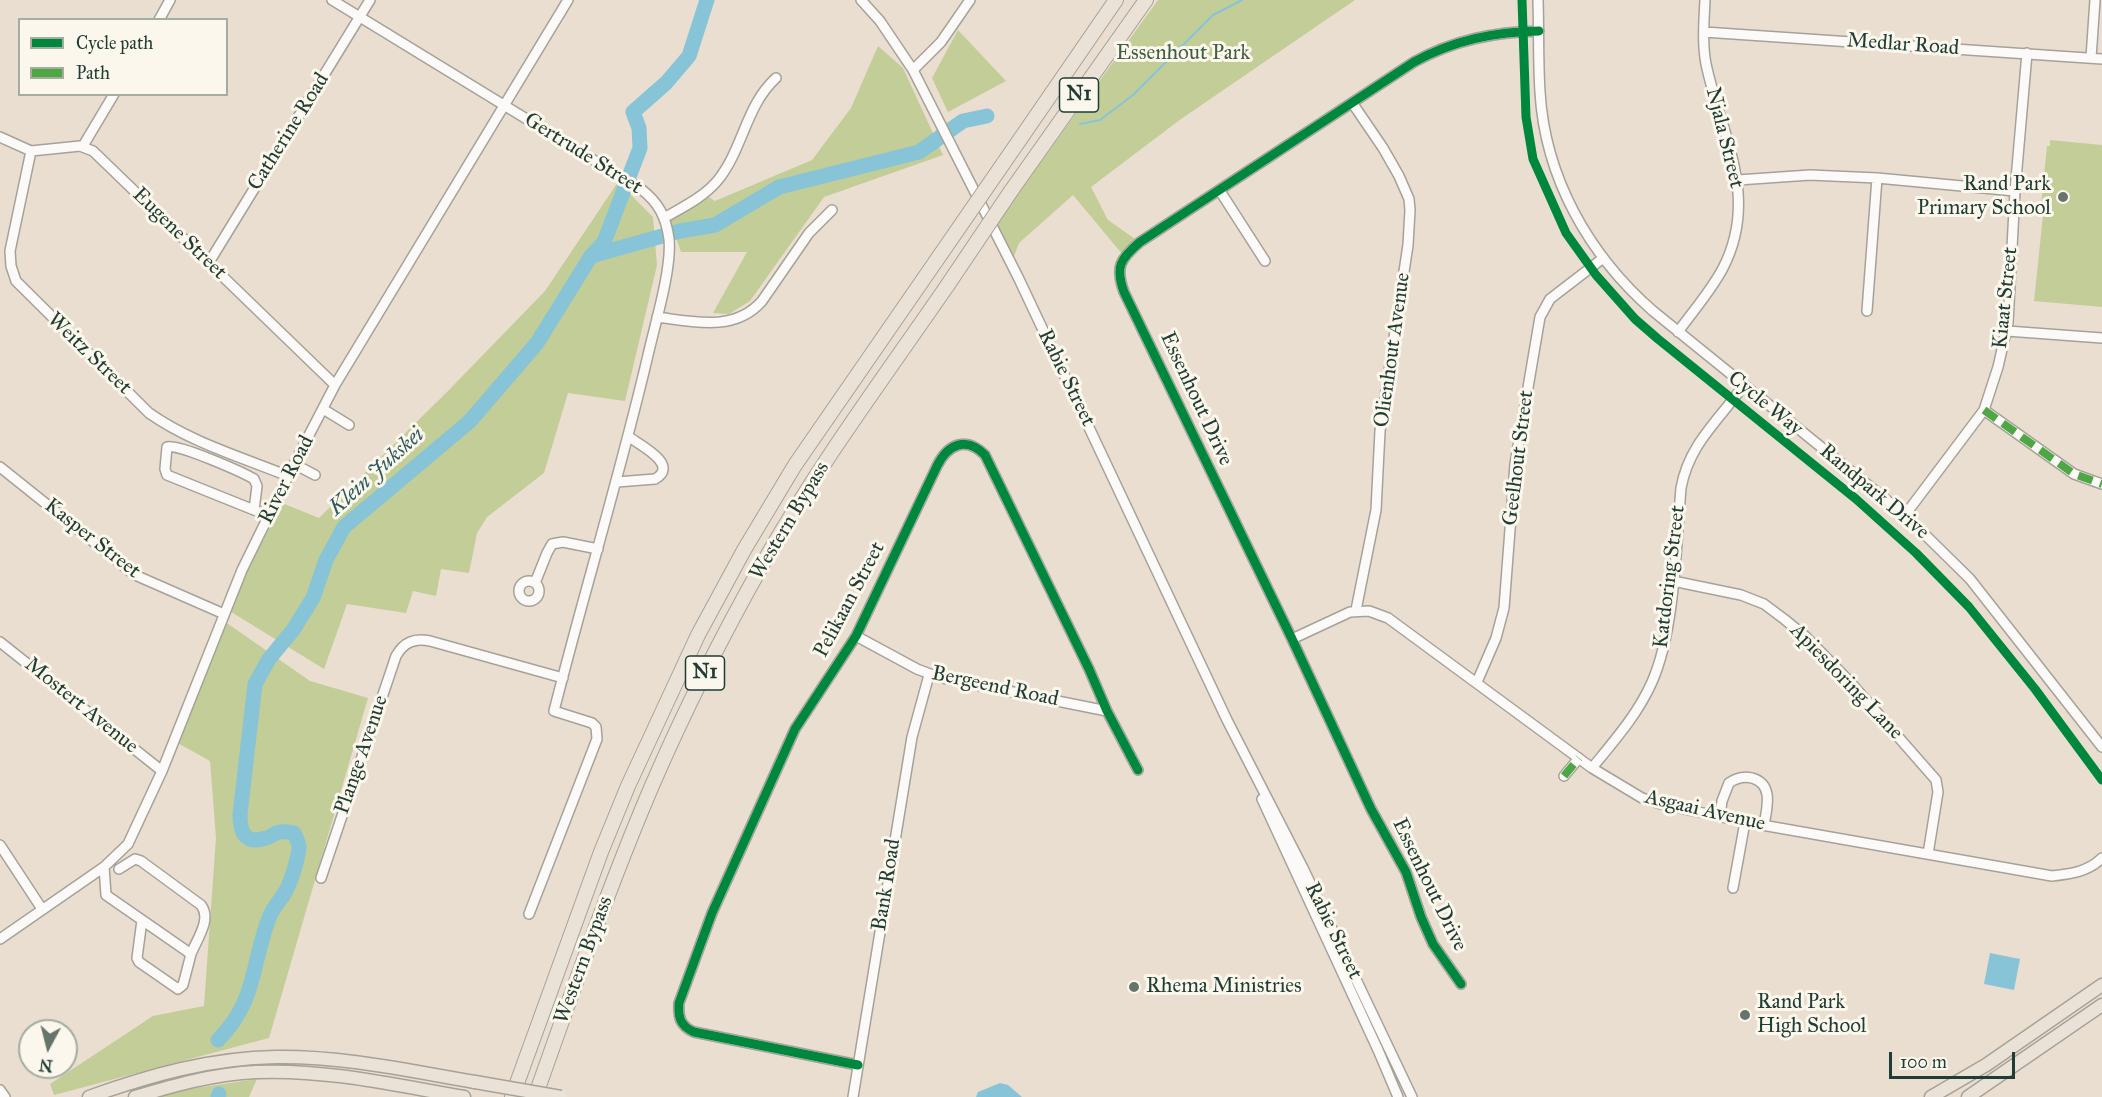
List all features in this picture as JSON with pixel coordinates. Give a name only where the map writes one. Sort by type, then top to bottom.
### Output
[{"type":"highway","name":"Western Bypass","points":[[512,1097],[601,852],[628,786],[698,634],[744,550],[795,465],[1116,0]]},
{"type":"highway","name":"Western Bypass","points":[[535,1097],[595,929],[638,819],[682,719],[766,557],[811,484],[1011,190],[1146,0]]},
{"type":"main road","points":[[1931,1097],[1986,1065],[2102,985]]},
{"type":"main road","points":[[1968,1097],[2102,1005]]},
{"type":"main road","points":[[89,1097],[147,1078],[202,1064],[254,1058],[298,1057],[352,1062],[561,1097]]},
{"type":"main road","points":[[135,1097],[194,1080],[256,1072],[318,1073],[464,1097]]},
{"type":"street","points":[[160,18],[170,0]]},
{"type":"street","name":"Gertrude Street","points":[[332,0],[505,104],[638,188],[659,205],[669,238],[667,267],[629,438],[554,711],[592,723],[596,727],[597,739],[529,914]]},
{"type":"street","name":"Catherine Road","points":[[208,264],[370,0]]},
{"type":"street","name":"River Road","points":[[0,939],[104,867],[128,844],[162,771],[242,570],[335,385],[568,0]]},
{"type":"street","name":"Rabie Street","points":[[861,0],[880,21],[913,70],[1033,310],[1250,768],[1303,868],[1412,1097]]},
{"type":"street","points":[[913,70],[941,42],[970,0]]},
{"type":"street","name":"Randpark Drive","points":[[1538,0],[1540,93],[1549,148],[1558,178],[1571,207],[1602,259],[1637,297],[1678,332],[1905,515],[1970,579],[2098,733],[2102,747]]},
{"type":"street","name":"Njala Street","points":[[1678,332],[1713,284],[1728,255],[1738,219],[1738,180],[1704,50],[1705,0]]},
{"type":"street","points":[[2091,58],[2095,0]]},
{"type":"street","name":"Essenhout Drive","points":[[1461,984],[1433,945],[1406,872],[1371,809],[1292,639],[1124,292],[1119,278],[1120,264],[1134,247],[1414,62],[1444,47],[1484,35],[1539,32]]},
{"type":"street","name":"Medlar Road","points":[[1704,32],[2102,59]]},
{"type":"street","name":"Kiaat Street","points":[[1905,515],[1984,410],[1998,367],[2007,331],[2015,191],[2027,53]]},
{"type":"street","points":[[665,222],[705,194],[717,181],[726,168],[759,97],[776,78]]},
{"type":"street","points":[[0,137],[31,151],[83,147],[113,96]]},
{"type":"street","name":"Olienhout Avenue","points":[[1353,104],[1399,176],[1409,199],[1410,210],[1408,245],[1380,431],[1376,510],[1356,610]]},
{"type":"street","name":"Eugene Street","points":[[83,147],[93,151],[335,385]]},
{"type":"street","name":"Weitz Street","points":[[31,151],[10,251],[15,281],[156,417],[183,434],[288,476]]},
{"type":"street","points":[[1738,180],[1810,175],[1877,178],[2015,191]]},
{"type":"street","points":[[1867,311],[1877,178]]},
{"type":"street","points":[[1220,190],[1265,261]]},
{"type":"street","points":[[657,317],[713,323],[737,320],[755,310],[808,233],[832,210]]},
{"type":"street","name":"Geelhout Street","points":[[1477,682],[1496,638],[1504,608],[1515,464],[1540,316],[1550,298],[1602,259]]},
{"type":"street","points":[[2007,331],[2102,338]]},
{"type":"street","name":"Katdoring Street","points":[[1592,768],[1626,725],[1652,682],[1665,639],[1673,581],[1681,488],[1686,467],[1695,447],[1744,385]]},
{"type":"street","points":[[323,409],[349,425]]},
{"type":"street","points":[[1984,410],[2074,474],[2102,484]]},
{"type":"street","points":[[617,482],[655,479],[660,477],[663,468],[663,464],[657,457],[629,438]]},
{"type":"street","points":[[254,510],[257,486],[254,479],[183,449],[171,445],[167,447],[165,468],[167,475],[254,510],[269,516]]},
{"type":"street","name":"Pelikaan Street","points":[[858,1065],[701,1035],[684,1027],[679,1014],[681,996],[706,927],[795,729],[856,636],[942,456],[953,447],[973,446],[985,455],[993,468],[1137,770]]},
{"type":"street","points":[[294,464],[315,475]]},
{"type":"street","name":"Kasper Street","points":[[0,467],[135,575],[224,614]]},
{"type":"street","points":[[535,583],[552,544],[563,542],[598,549]]},
{"type":"street","name":"Apiesdoring Lane","points":[[1673,581],[1729,591],[1764,604],[1805,636],[1851,683],[1936,780],[1938,792],[1928,854]]},
{"type":"street","points":[[1292,639],[1338,616],[1356,610]]},
{"type":"street","name":"Asgaai Avenue","points":[[1356,610],[1378,613],[1388,618],[1592,768],[1642,798],[1745,822],[2052,876],[2079,872],[2102,858]]},
{"type":"street","name":"Bergeend Road","points":[[856,636],[929,675],[1107,711]]},
{"type":"street","name":"Plange Avenue","points":[[321,878],[396,656],[404,645],[414,640],[441,643],[563,678]]},
{"type":"street","name":"Mostert Avenue","points":[[0,642],[162,771]]},
{"type":"street","name":"Bank Road","points":[[853,1097],[912,737],[929,675]]},
{"type":"street","points":[[1564,777],[1579,758]]},
{"type":"street","name":"Rabie Street","points":[[1250,768],[1264,806],[1398,1097]]},
{"type":"street","points":[[1720,816],[1722,801],[1729,783],[1742,777],[1750,778],[1759,780],[1768,794],[1764,825]]},
{"type":"street","points":[[1733,888],[1745,822]]},
{"type":"street","points":[[0,845],[42,909]]},
{"type":"street","points":[[119,869],[135,859],[141,861],[205,910],[206,920],[191,954],[183,985],[178,989],[139,962],[137,958],[142,920]]},
{"type":"street","points":[[104,867],[106,895],[191,954]]},
{"type":"street","points":[[0,1089],[5,1097]]},
{"type":"green space","name":"Essenhout Park","points":[[1158,0],[1355,0],[1181,119],[1091,187],[1108,220],[1138,241],[1123,255],[1073,195],[1019,243],[1011,264],[991,231]]},
{"type":"green space","points":[[958,30],[1006,81],[948,112],[932,78]]},
{"type":"green space","points":[[878,46],[903,68],[943,155],[824,197],[750,301],[729,314],[713,313],[747,252],[681,252],[670,221],[709,197],[715,201],[812,160],[851,108]]},
{"type":"green space","points":[[2050,140],[2102,145],[2102,307],[2034,301],[2044,206],[2041,206],[2047,146],[2050,146]]},
{"type":"green space","points":[[618,182],[653,217],[657,265],[625,401],[568,393],[544,473],[487,517],[477,533],[469,573],[441,569],[436,596],[413,591],[406,613],[347,604],[324,669],[228,610],[282,503],[319,518],[447,392],[545,291]]},
{"type":"green space","points":[[224,621],[310,681],[368,698],[269,1038],[54,1095],[50,1084],[58,1079],[78,1079],[78,1066],[153,1016],[204,1006],[216,838],[210,761],[176,742]]},
{"type":"green space","points":[[257,1079],[249,1097],[155,1097],[169,1092]]},
{"type":"water","points":[[1990,953],[2020,959],[2014,990],[1984,984]]},
{"type":"water","points":[[1000,1083],[1008,1085],[1022,1097],[976,1097],[978,1092]]},
{"type":"waterway","name":"Klein Jukskei","points":[[218,1040],[231,1025],[247,997],[269,918],[289,884],[299,851],[299,844],[294,833],[279,832],[253,840],[242,831],[240,814],[255,684],[269,659],[293,630],[313,598],[326,560],[344,527],[470,421],[537,343],[591,256],[604,242],[640,148],[639,128],[633,112],[666,83],[689,56],[707,0]]},
{"type":"waterway","points":[[1080,124],[1100,120],[1133,95],[1213,15],[1242,0]]},
{"type":"waterway","points":[[591,256],[680,231],[715,225],[779,187],[919,152],[963,121],[987,116]]},
{"type":"marked path","points":[[1984,410],[2074,474],[2102,484]]},
{"type":"marked path","points":[[1564,776],[1579,758]]},
{"type":"cycle path","name":"Cycle Way","points":[[1522,0],[1526,117],[1533,159],[1566,233],[1596,275],[1635,319],[1658,339],[1856,499],[1916,553],[1969,607],[2035,689],[2102,780]]},
{"type":"cycle path","points":[[1461,984],[1433,944],[1406,872],[1371,809],[1292,639],[1124,292],[1120,270],[1128,253],[1140,242],[1414,62],[1444,48],[1490,35],[1539,31]]},
{"type":"cycle path","points":[[858,1065],[694,1032],[681,1020],[679,1003],[712,913],[795,729],[856,636],[941,458],[952,448],[964,444],[978,449],[985,455],[1089,669],[1107,711],[1138,770]]},
{"type":"place","name":"Rand Park Primary School","points":[[2063,197]]},
{"type":"place","name":"Rhema Ministries","points":[[1134,987]]},
{"type":"place","name":"Rand Park High School","points":[[1745,1015]]}]
